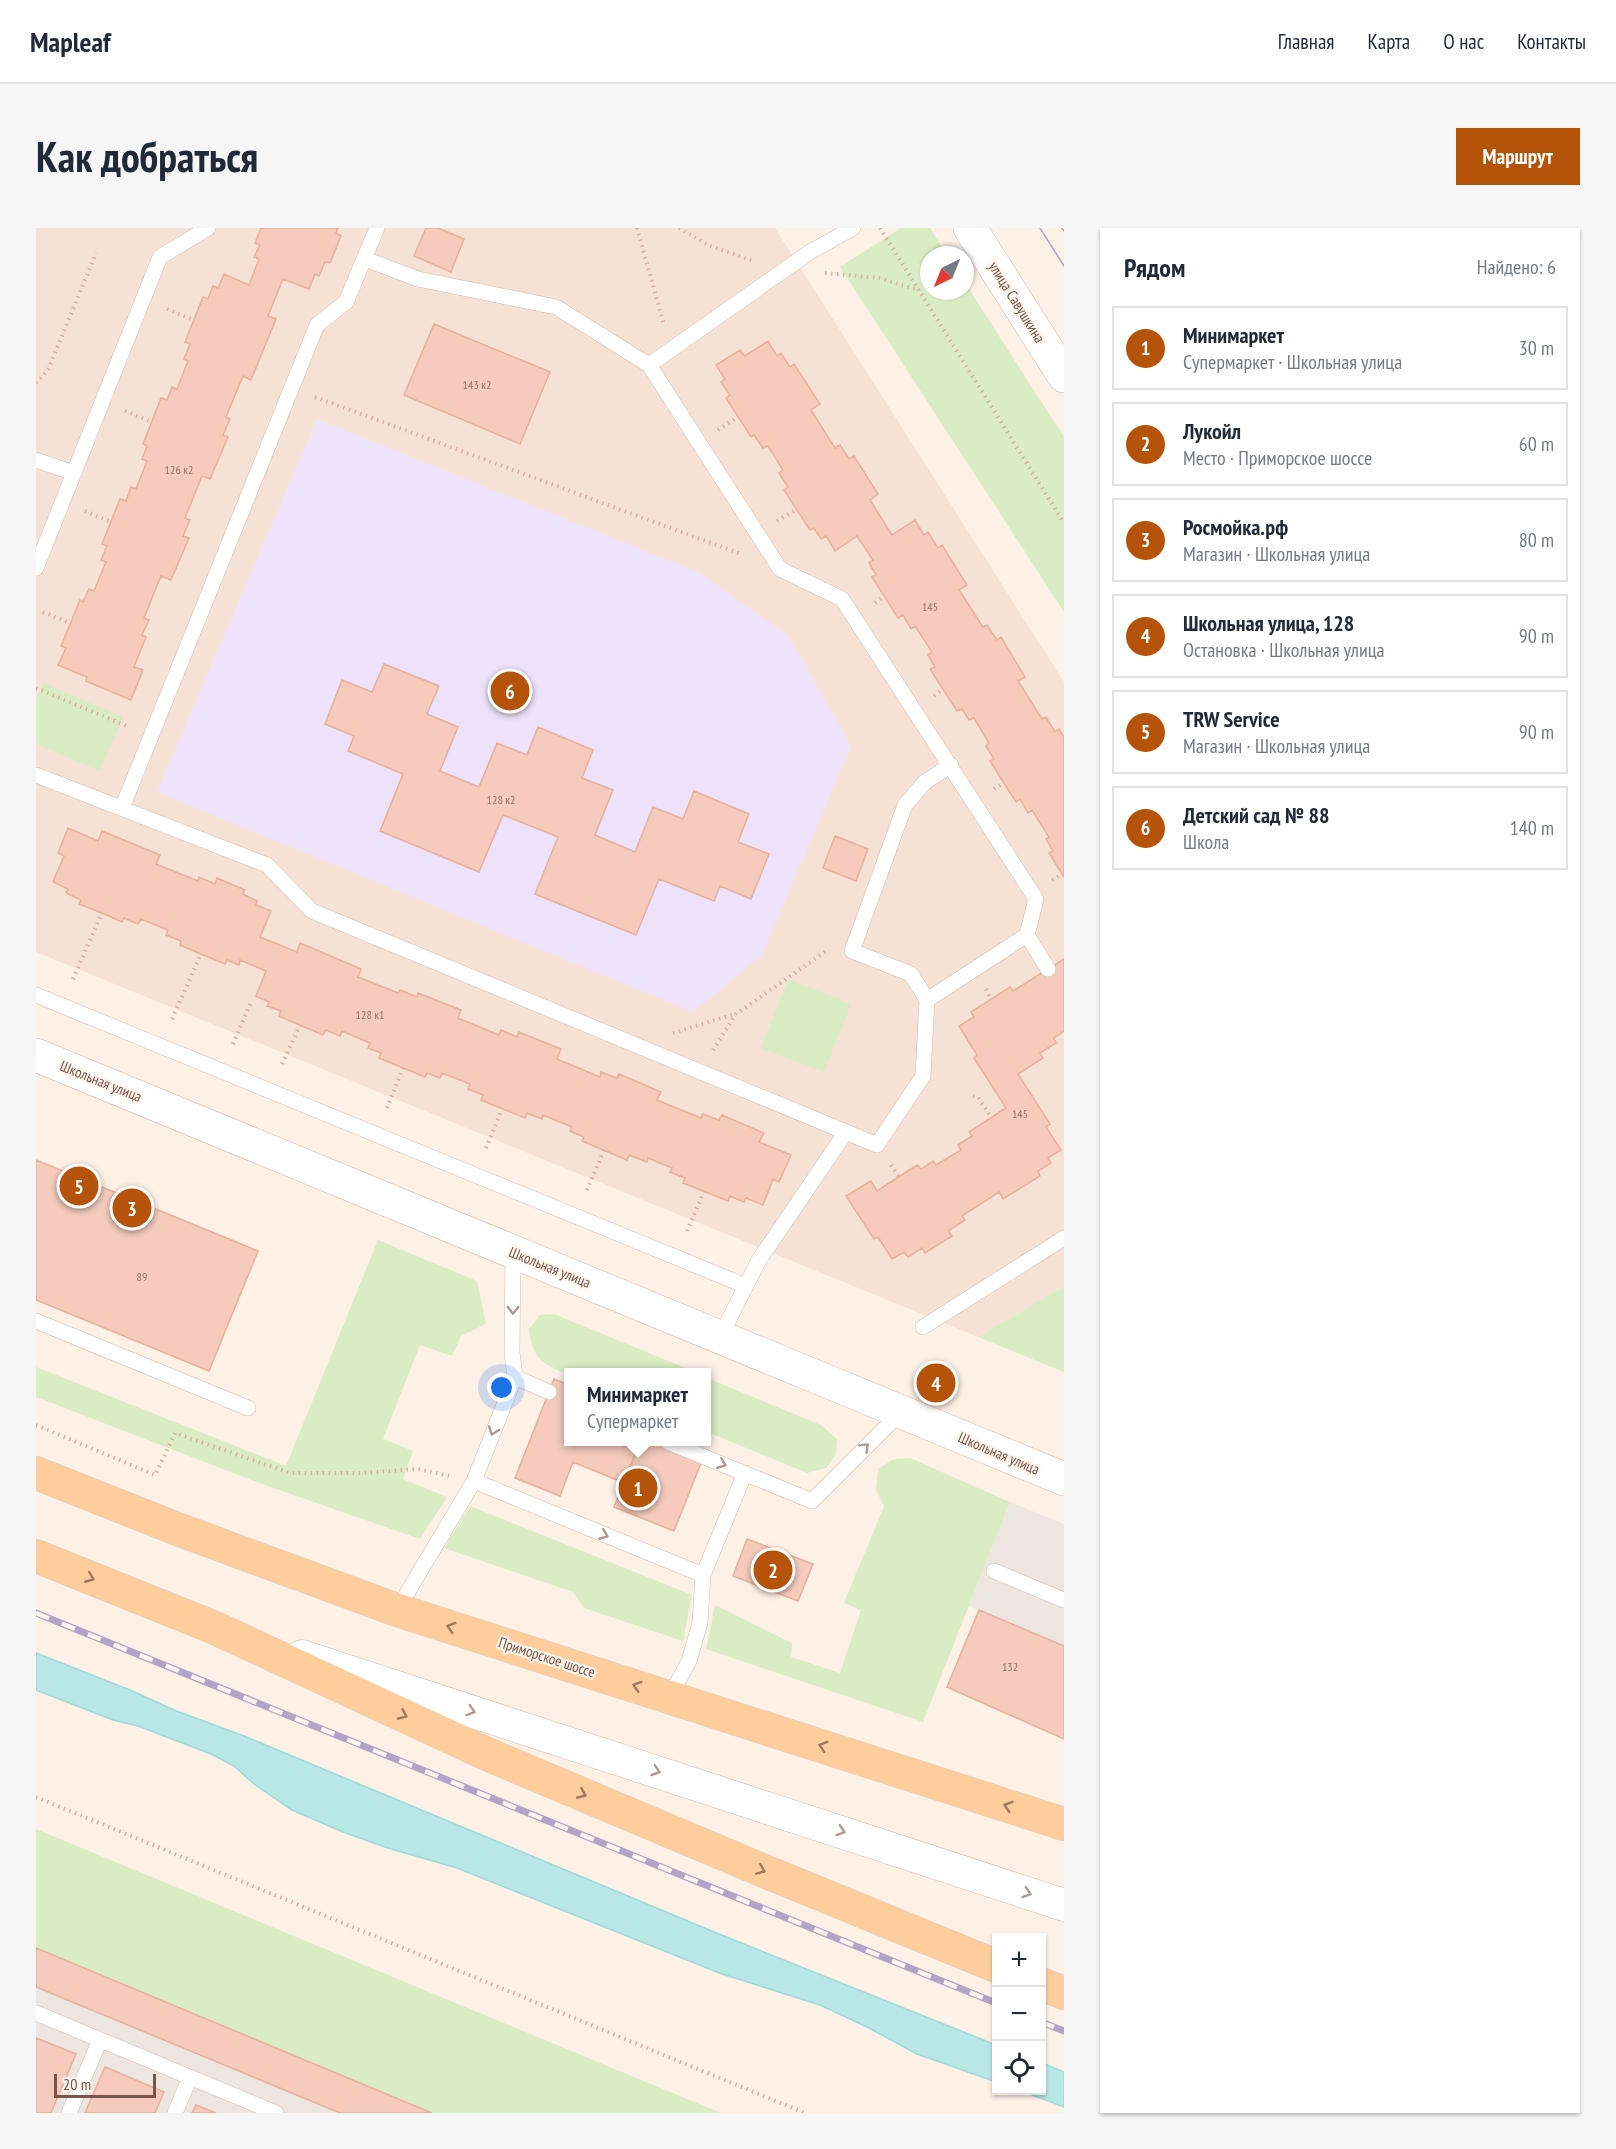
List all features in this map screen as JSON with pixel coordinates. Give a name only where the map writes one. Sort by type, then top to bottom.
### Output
[{"type":"main road","name":"Приморское шоссе","points":[[36,1473],[180,1530],[397,1610],[1064,1824]]},
{"type":"main road","points":[[36,1556],[215,1628],[489,1755],[769,1874],[992,1964]]},
{"type":"main road","points":[[1046,1986],[1064,1993]]},
{"type":"street","name":"улица Савушкина","points":[[970,228],[1064,376]]},
{"type":"street","name":"Школьная улица","points":[[36,1055],[1064,1479]]},
{"type":"street","points":[[215,1628],[1064,1905]]},
{"type":"lane","points":[[36,568],[160,257],[208,228]]},
{"type":"lane","points":[[122,808],[317,325],[346,303],[376,228]]},
{"type":"lane","points":[[649,365],[810,252],[853,228]]},
{"type":"lane","points":[[365,259],[418,279],[556,307],[649,365],[780,569],[842,598],[1036,898],[1027,935],[927,1000]]},
{"type":"lane","points":[[36,460],[74,473]]},
{"type":"lane","points":[[36,775],[267,865],[312,910],[877,1145],[923,1076],[927,1000],[911,974],[852,951],[905,805],[925,782],[951,765]]},
{"type":"lane","points":[[1027,935],[1048,969]]},
{"type":"lane","points":[[36,995],[746,1286]]},
{"type":"lane","points":[[720,1337],[759,1260],[846,1132]]},
{"type":"lane","points":[[923,1327],[1064,1238]]},
{"type":"lane","points":[[397,1610],[474,1481],[514,1377],[513,1252]]},
{"type":"lane","points":[[36,1321],[248,1408]]},
{"type":"lane","points":[[514,1377],[549,1392]]},
{"type":"lane","points":[[678,1446],[812,1501],[901,1412]]},
{"type":"lane","points":[[669,1696],[689,1661],[700,1623],[704,1575],[745,1473]]},
{"type":"lane","points":[[474,1481],[704,1575]]},
{"type":"lane","points":[[994,1571],[1064,1600]]},
{"type":"lane","points":[[36,2013],[276,2113]]},
{"type":"lane","points":[[69,2113],[100,2040]]},
{"type":"lane","points":[[175,2113],[190,2077]]},
{"type":"path","points":[[637,228],[664,323],[664,354]]},
{"type":"path","points":[[880,228],[1064,523]]},
{"type":"path","points":[[36,383],[48,370],[96,253]]},
{"type":"path","points":[[166,308],[194,320]]},
{"type":"path","points":[[292,388],[780,569]]},
{"type":"path","points":[[125,411],[152,422]]},
{"type":"path","points":[[714,432],[738,417]]},
{"type":"path","points":[[773,524],[797,509]]},
{"type":"path","points":[[85,511],[111,522]]},
{"type":"path","points":[[43,612],[70,623]]},
{"type":"path","points":[[36,688],[119,723]]},
{"type":"path","points":[[73,979],[102,914]]},
{"type":"path","points":[[636,1045],[736,1014],[836,944]]},
{"type":"path","points":[[172,1020],[201,954]]},
{"type":"path","points":[[233,1044],[252,1000]]},
{"type":"path","points":[[700,1072],[736,1014]]},
{"type":"path","points":[[282,1064],[300,1025]]},
{"type":"path","points":[[387,1108],[403,1068]]},
{"type":"path","points":[[973,1096],[978,1097],[991,1117]]},
{"type":"path","points":[[486,1148],[502,1109]]},
{"type":"path","points":[[587,1190],[604,1150]]},
{"type":"path","points":[[687,1231],[704,1192]]},
{"type":"path","points":[[36,1425],[155,1475],[175,1433],[290,1473],[362,1473],[418,1469],[474,1481]]},
{"type":"path","points":[[36,1797],[805,2113]]},
{"type":"shaded area","points":[[36,228],[775,228],[1064,682],[1064,1286],[978,1337],[36,952]]},
{"type":"shaded area","points":[[317,419],[698,572],[788,635],[851,746],[762,955],[693,1012],[157,792]]},
{"type":"shaded area","points":[[1010,1502],[1064,1524],[1064,1646],[969,1606]]},
{"type":"shaded area","points":[[36,1948],[432,2113],[36,2113]]},
{"type":"green space","points":[[901,228],[930,228],[941,246],[920,246],[920,300],[974,300],[974,297],[1064,437],[1064,612],[840,267]]},
{"type":"green space","points":[[43,683],[123,717],[100,771],[36,744],[36,699]]},
{"type":"green space","points":[[788,979],[851,1004],[824,1072],[761,1048]]},
{"type":"green space","points":[[378,1240],[477,1281],[486,1324],[461,1336],[452,1356],[420,1345],[383,1439],[413,1451],[403,1479],[447,1497],[420,1539],[262,1484],[36,1397],[36,1367],[286,1466]]},
{"type":"green space","points":[[1064,1286],[1064,1372],[978,1337]]},
{"type":"green space","points":[[554,1314],[685,1368],[564,1368],[564,1373],[546,1364],[536,1354],[533,1347],[529,1329],[540,1315]]},
{"type":"green space","points":[[711,1380],[821,1425],[837,1439],[836,1454],[826,1468],[807,1473],[711,1434]]},
{"type":"green space","points":[[910,1458],[1010,1502],[923,1722],[706,1649],[715,1605],[792,1643],[791,1657],[840,1673],[861,1610],[844,1603],[884,1506],[876,1490],[878,1469],[894,1459]]},
{"type":"green space","points":[[470,1506],[692,1595],[683,1641],[584,1608],[573,1592],[444,1548]]},
{"type":"green space","points":[[36,1829],[721,2113],[432,2113],[36,1948]]},
{"type":"water","points":[[36,1653],[244,1736],[719,1934],[992,2043],[992,2081],[917,2054],[820,2005],[722,1974],[457,1868],[343,1832],[292,1810],[254,1784],[234,1766],[211,1754],[36,1690]]},
{"type":"water","points":[[1046,2065],[1064,2072],[1064,2107],[1032,2095],[1046,2095]]},
{"type":"building","points":[[261,228],[338,228],[336,233],[341,236],[330,263],[325,262],[319,276],[315,274],[309,289],[283,279],[268,316],[276,319],[251,380],[243,376],[226,417],[230,419],[223,435],[228,437],[210,479],[202,476],[185,518],[190,520],[183,536],[189,538],[171,580],[161,576],[144,618],[149,620],[142,635],[146,637],[134,667],[143,670],[131,700],[86,681],[87,677],[58,665],[66,648],[61,646],[80,600],[83,602],[89,589],[94,591],[106,562],[101,560],[107,546],[102,544],[120,499],[126,501],[131,487],[136,489],[147,461],[142,459],[147,446],[143,444],[161,398],[167,400],[172,387],[177,389],[188,361],[184,359],[190,344],[185,342],[203,297],[208,299],[213,286],[218,288],[224,274],[249,285],[259,259],[254,257],[260,245],[255,243]]},
{"type":"building","points":[[426,228],[438,228],[464,239],[451,272],[414,256]]},
{"type":"building","points":[[434,324],[550,372],[520,444],[404,395]]},
{"type":"building","points":[[768,341],[777,356],[781,353],[790,367],[794,364],[820,404],[811,410],[835,448],[840,445],[849,459],[854,456],[878,494],[870,500],[892,535],[915,520],[924,535],[928,532],[938,548],[942,545],[967,585],[959,590],[983,627],[987,625],[997,640],[1001,637],[1025,677],[1018,681],[1042,719],[1046,717],[1055,732],[1059,729],[1064,737],[1064,877],[1049,853],[1053,851],[1046,839],[1049,837],[1032,810],[1028,813],[1020,799],[1016,802],[990,761],[994,759],[986,746],[989,743],[974,718],[969,720],[962,709],[957,711],[930,669],[935,667],[928,655],[932,652],[915,626],[911,629],[903,615],[898,618],[872,577],[876,575],[869,563],[873,560],[857,536],[835,551],[826,536],[821,539],[814,528],[810,530],[784,490],[788,487],[779,473],[783,470],[768,446],[763,448],[754,435],[751,437],[726,398],[730,395],[721,382],[725,379],[716,365],[740,350],[745,356]]},
{"type":"building","points":[[384,664],[439,686],[427,714],[458,727],[440,771],[479,787],[497,743],[527,755],[538,727],[593,750],[582,778],[613,790],[595,835],[635,852],[653,807],[683,819],[694,791],[749,814],[738,842],[769,854],[751,899],[720,886],[714,901],[659,879],[636,935],[535,894],[558,837],[503,815],[479,872],[380,831],[403,774],[348,751],[354,736],[325,724],[342,680],[372,692]]},
{"type":"building","points":[[68,828],[98,841],[102,831],[160,855],[156,864],[198,881],[199,877],[215,884],[217,878],[245,890],[243,894],[257,901],[256,905],[271,911],[260,937],[297,952],[300,943],[361,969],[358,977],[398,993],[400,990],[417,997],[418,993],[461,1010],[458,1018],[499,1035],[501,1030],[517,1037],[519,1032],[561,1049],[557,1059],[600,1077],[601,1072],[617,1078],[619,1074],[661,1092],[657,1100],[701,1118],[703,1114],[719,1120],[722,1115],[764,1133],[759,1142],[791,1155],[779,1182],[773,1179],[763,1205],[746,1198],[744,1202],[730,1196],[728,1201],[683,1183],[685,1178],[670,1172],[672,1168],[648,1158],[647,1162],[629,1155],[627,1160],[582,1141],[584,1137],[570,1131],[572,1127],[543,1115],[542,1119],[527,1113],[525,1118],[481,1100],[483,1095],[468,1089],[470,1084],[442,1073],[440,1078],[427,1073],[425,1077],[379,1058],[381,1053],[368,1048],[370,1043],[342,1031],[340,1036],[326,1030],[323,1035],[279,1016],[281,1011],[267,1006],[269,1002],[256,996],[266,971],[240,960],[239,965],[227,960],[225,964],[180,945],[181,941],[166,935],[168,930],[141,919],[138,924],[124,918],[122,922],[79,904],[81,900],[66,893],[68,889],[53,882],[64,856],[58,853]]},
{"type":"building","points":[[835,836],[868,849],[856,881],[823,868]]},
{"type":"building","points":[[1064,959],[1064,1031],[1054,1038],[1056,1043],[1040,1053],[1043,1058],[1018,1074],[1050,1124],[1046,1127],[1061,1150],[1048,1158],[1051,1163],[1038,1171],[1040,1176],[1003,1199],[999,1192],[962,1216],[965,1220],[948,1231],[952,1236],[925,1253],[922,1248],[908,1257],[904,1252],[892,1259],[878,1237],[874,1239],[846,1196],[871,1181],[877,1191],[917,1165],[921,1169],[933,1161],[936,1165],[961,1150],[958,1145],[972,1136],[969,1132],[1006,1108],[974,1058],[977,1055],[959,1026],[974,1017],[971,1012],[1010,987],[1013,991]]},
{"type":"building","points":[[36,1160],[258,1251],[209,1371],[36,1300]]},
{"type":"building","points":[[554,1379],[564,1383],[564,1446],[624,1446],[637,1451],[624,1483],[573,1462],[560,1496],[515,1478]]},
{"type":"building","points":[[638,1446],[671,1446],[703,1458],[674,1531],[614,1507]]},
{"type":"building","points":[[747,1539],[813,1564],[798,1601],[733,1576]]},
{"type":"building","points":[[979,1610],[1064,1646],[1064,1739],[947,1687]]},
{"type":"building","points":[[36,1948],[432,2113],[340,2113],[36,1987]]},
{"type":"building","points":[[36,2038],[76,2054],[51,2113],[36,2113]]},
{"type":"building","points":[[105,2067],[164,2092],[155,2113],[85,2113]]},
{"type":"building","points":[[196,2105],[216,2113],[192,2113]]},
{"type":"tram line","points":[[1040,228],[1064,266]]},
{"type":"railway","points":[[36,1613],[992,2001]]},
{"type":"railway","points":[[1046,2024],[1064,2031]]},
{"type":"place","name":"Детский сад № 88","points":[[510,691]]},
{"type":"place","name":"TRW Service","points":[[79,1186]]},
{"type":"place","name":"Росмойка.рф","points":[[132,1208]]},
{"type":"place","name":"Школьная улица, 128","points":[[936,1383]]},
{"type":"place","name":"Минимаркет","points":[[638,1488]]},
{"type":"place","name":"Лукойл","points":[[773,1570]]}]
